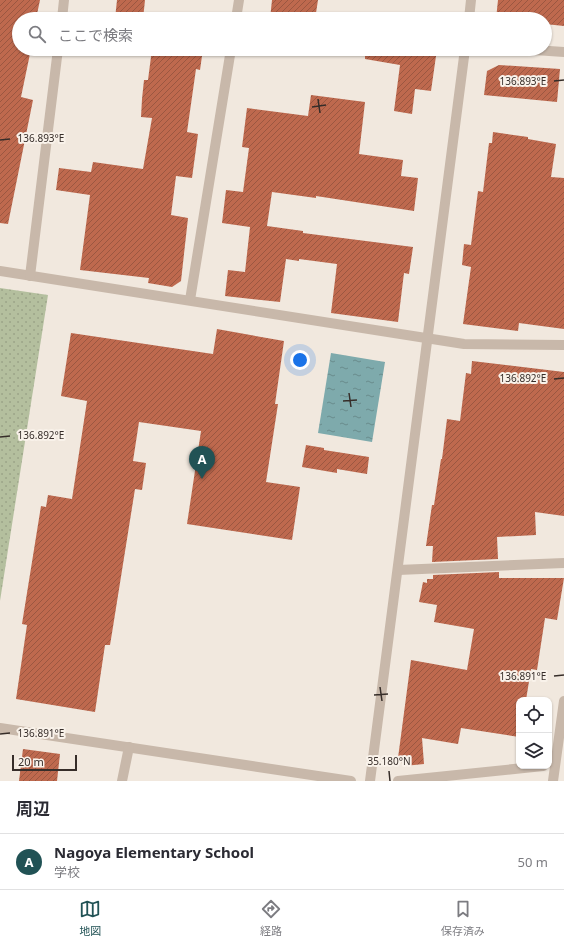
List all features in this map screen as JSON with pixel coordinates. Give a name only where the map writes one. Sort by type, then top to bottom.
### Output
[{"type":"street","points":[[63,12],[64,0]]},
{"type":"street","points":[[237,12],[239,0]]},
{"type":"street","points":[[470,12],[471,0]]},
{"type":"street","points":[[552,51],[564,52]]},
{"type":"street","points":[[30,276],[57,56]]},
{"type":"street","points":[[190,300],[230,56]]},
{"type":"street","points":[[370,781],[429,338],[464,56]]},
{"type":"street","points":[[0,271],[464,344],[564,345]]},
{"type":"street","points":[[398,570],[564,563]]},
{"type":"street","points":[[553,781],[564,701]]},
{"type":"street","points":[[0,728],[351,781]]},
{"type":"street","points":[[122,781],[129,747]]},
{"type":"street","points":[[398,781],[516,769]]},
{"type":"green space","points":[[0,288],[48,295],[0,601]]},
{"type":"water","points":[[331,353],[385,362],[372,442],[318,433]]},
{"type":"building","points":[[0,0],[40,0],[37,12],[12,12],[12,56],[30,56],[21,97],[33,100],[8,224],[0,223]]},
{"type":"building","points":[[117,0],[145,0],[144,12],[116,12]]},
{"type":"building","points":[[272,0],[318,0],[316,12],[271,12]]},
{"type":"building","points":[[498,0],[564,0],[564,26],[552,25],[552,12],[497,12]]},
{"type":"building","points":[[151,56],[202,56],[200,70],[196,69],[187,132],[198,134],[192,178],[176,176],[171,215],[188,218],[181,281],[172,287],[148,283],[149,278],[80,270],[90,195],[56,190],[59,168],[91,172],[93,162],[143,169],[152,118],[141,117],[144,80],[148,80]]},
{"type":"building","points":[[365,56],[436,56],[431,91],[415,89],[412,114],[394,111],[400,65],[365,59]]},
{"type":"building","points":[[499,65],[560,69],[557,102],[484,95],[487,71]]},
{"type":"building","points":[[311,95],[365,102],[359,154],[403,160],[401,176],[418,178],[414,211],[316,196],[316,198],[272,192],[267,226],[303,231],[303,233],[413,247],[409,274],[404,273],[398,322],[331,313],[337,264],[299,259],[299,261],[286,259],[280,302],[225,296],[228,270],[245,272],[250,227],[222,223],[226,190],[243,192],[249,148],[242,147],[247,108],[308,116]]},
{"type":"building","points":[[493,132],[528,137],[528,139],[556,144],[551,177],[564,178],[564,329],[519,323],[518,331],[463,324],[471,267],[462,265],[464,244],[471,245],[478,191],[483,192],[489,143],[492,143]]},
{"type":"building","points":[[217,329],[284,341],[275,404],[278,404],[266,482],[300,487],[292,540],[187,524],[201,431],[139,422],[133,461],[146,463],[142,490],[135,489],[110,645],[105,645],[95,712],[16,699],[27,625],[22,624],[41,506],[46,507],[48,495],[72,499],[87,401],[61,396],[71,333],[213,354]]},
{"type":"building","points":[[472,361],[564,372],[564,516],[535,512],[536,535],[497,537],[498,559],[432,562],[433,546],[426,546],[432,505],[434,505],[442,459],[447,419],[460,421],[466,373],[471,374]]},
{"type":"building","points":[[306,445],[324,448],[324,450],[369,457],[367,474],[337,469],[337,473],[302,467]]},
{"type":"building","points":[[499,572],[499,578],[564,578],[557,620],[545,618],[537,670],[531,669],[526,697],[516,697],[516,737],[461,728],[458,744],[422,738],[424,764],[404,766],[398,758],[411,660],[467,670],[474,629],[434,622],[437,605],[419,602],[423,582],[427,583],[427,579],[433,579],[433,575]]},
{"type":"building","points":[[23,749],[60,754],[57,781],[19,781]]},
{"type":"place","name":"Nagoya Elementary School","points":[[202,479]]}]
